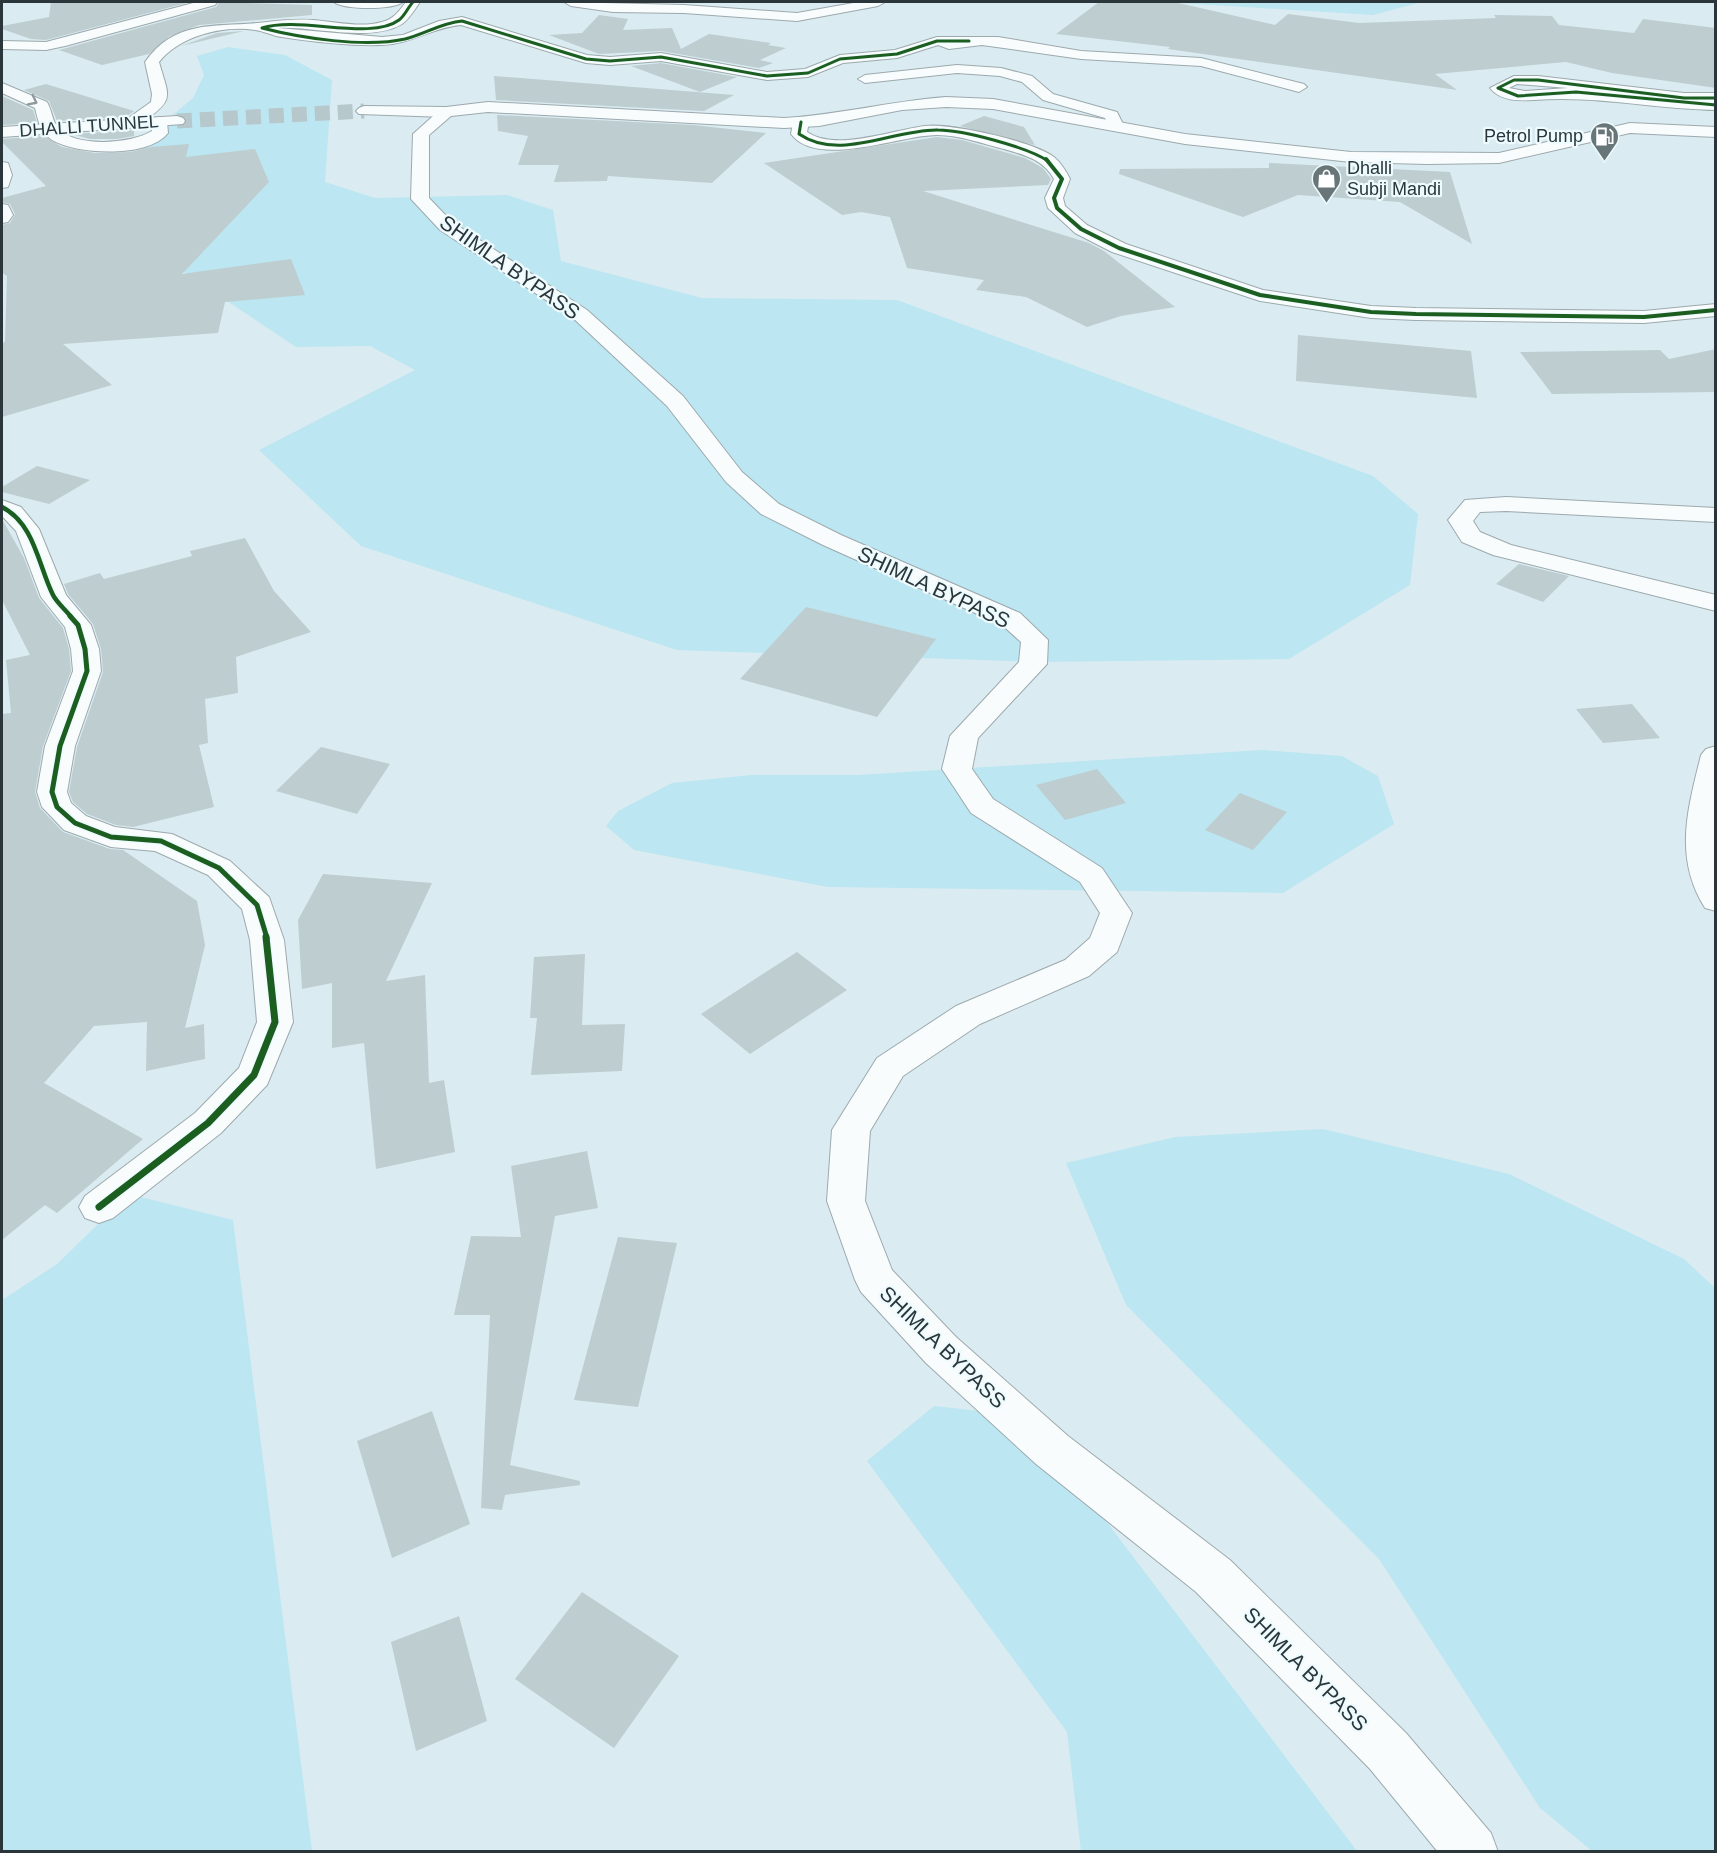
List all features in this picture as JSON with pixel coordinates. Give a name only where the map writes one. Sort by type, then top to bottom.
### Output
[{"type":"main road","points":[[2,45],[46,46],[210,2]]},
{"type":"main road","points":[[341,2],[369,4],[396,2]]},
{"type":"main road","points":[[128,124],[158,104],[160,94],[152,62],[159,51],[181,38],[201,32],[264,26],[381,26],[398,21],[413,2]]},
{"type":"main road","points":[[571,2],[613,8],[684,9],[796,16],[878,2]]},
{"type":"main road","points":[[96,19],[122,27]]},
{"type":"main road","points":[[264,26],[262,28],[280,33],[396,40],[416,35],[443,22],[462,21],[586,59],[610,61],[660,57],[778,77],[808,73],[840,59],[897,54],[937,41],[1009,43],[1107,57],[1199,62],[1227,67],[1299,87]]},
{"type":"main road","points":[[969,41],[846,78],[957,69],[1001,72],[1027,80],[1048,97],[1111,115],[1116,126]]},
{"type":"main road","points":[[1716,98],[1684,98],[1538,80],[1514,80],[1498,88],[1514,95],[1572,92],[1687,107],[1716,105]]},
{"type":"main road","points":[[2,88],[42,105],[49,128],[62,139],[71,141],[100,146],[125,146],[154,139],[160,133],[159,122]]},
{"type":"main road","points":[[364,111],[446,112],[488,107],[733,122],[801,122],[902,105],[946,102],[993,104],[1116,126],[1268,149],[1351,157],[1427,159],[1499,158],[1630,128],[1716,132]]},
{"type":"main road","name":"SHIMLA BYPASS","points":[[446,112],[421,134],[418,176],[420,199],[446,226],[580,314],[675,402],[734,477],[770,509],[832,540],[1011,620],[1035,640],[1033,664],[964,736],[957,769],[982,806],[1091,875],[1116,913],[1105,944],[1077,968],[968,1015],[890,1067],[851,1130],[846,1201],[875,1280],[941,1350],[1052,1450],[1213,1576],[1388,1751],[1472,1851]]},
{"type":"main road","name":"DHALLI TUNNEL","points":[[2,132],[177,121]]},
{"type":"main road","points":[[801,122],[799,134],[812,142],[849,144],[905,133],[939,130],[962,133],[1041,155],[1057,168],[1062,179],[1054,198],[1057,208],[1081,228],[1119,248],[1260,296],[1371,312],[1416,314],[1634,317],[1716,310]]},
{"type":"main road","points":[[2,167],[4,175],[2,183]]},
{"type":"main road","points":[[2,208],[4,215],[2,218]]},
{"type":"main road","points":[[1716,514],[1662,514],[1506,504],[1473,505],[1460,520],[1471,537],[1502,550],[1716,603]]},
{"type":"main road","points":[[2,507],[12,512],[27,529],[54,597],[78,625],[85,649],[87,671],[60,746],[52,792],[57,807],[75,823],[111,837],[162,841],[219,868],[257,905],[267,940],[275,1022],[254,1075],[208,1123],[99,1207]]},
{"type":"main road","points":[[1716,755],[1701,818],[1702,862],[1716,900]]},
{"type":"shaded area","points":[[1165,2],[1422,2],[1373,15]]},
{"type":"shaded area","points":[[228,47],[285,55],[332,80],[325,182],[375,198],[507,195],[553,210],[561,261],[702,298],[897,300],[1373,476],[1418,514],[1410,585],[1289,659],[1039,662],[677,650],[361,546],[259,450],[415,370],[370,346],[296,347],[179,269],[182,209],[138,144],[193,98],[204,75],[197,56]]},
{"type":"shaded area","points":[[1262,750],[1342,756],[1378,776],[1394,824],[1283,893],[828,887],[634,850],[606,826],[618,811],[672,783],[751,775],[857,775]]},
{"type":"shaded area","points":[[1323,1129],[1509,1174],[1684,1259],[1715,1288],[1715,1851],[1592,1851],[1540,1808],[1379,1559],[1126,1305],[1066,1163],[1175,1137]]},
{"type":"shaded area","points":[[129,1194],[233,1220],[312,1851],[2,1852],[2,1300],[57,1264]]},
{"type":"shaded area","points":[[934,1406],[1026,1416],[1357,1851],[1081,1851],[1067,1732],[867,1461]]},
{"type":"building","points":[[51,2],[190,2],[46,40],[31,39],[2,29],[2,26],[49,17]]},
{"type":"building","points":[[219,2],[312,5],[312,15],[199,25],[170,36],[149,54],[102,65],[59,50],[216,7]]},
{"type":"building","points":[[1099,2],[1174,2],[1275,25],[1288,14],[1359,23],[1496,18],[1494,15],[1552,16],[1559,25],[1634,33],[1643,19],[1716,28],[1716,88],[1612,73],[1566,62],[1435,74],[1457,90],[1168,49],[1170,47],[1056,34]]},
{"type":"building","points":[[599,15],[628,19],[623,30],[672,28],[681,49],[709,34],[771,43],[768,45],[786,48],[760,60],[773,63],[759,68],[661,51],[599,54],[549,35],[582,33]]},
{"type":"building","points":[[244,31],[181,46],[217,33]]},
{"type":"building","points":[[661,63],[737,77],[700,92],[631,66]]},
{"type":"building","points":[[494,76],[734,95],[704,111],[496,100]]},
{"type":"building","points":[[46,84],[134,111],[126,117],[57,121],[49,101],[24,90]]},
{"type":"building","points":[[2,96],[33,110],[37,123],[2,125]]},
{"type":"building","points":[[497,115],[693,125],[766,133],[712,183],[608,176],[607,181],[554,182],[559,165],[518,165],[528,136],[498,131]]},
{"type":"building","points":[[984,116],[1024,127],[1035,145],[960,126]]},
{"type":"building","points":[[134,130],[134,136],[117,139],[90,139],[72,134]]},
{"type":"building","points":[[44,136],[62,147],[95,153],[130,152],[151,147],[189,144],[186,157],[255,149],[269,182],[182,274],[291,259],[305,295],[225,302],[218,333],[63,344],[112,385],[2,417],[2,343],[5,342],[7,276],[2,273],[2,225],[10,223],[15,214],[10,204],[2,202],[2,198],[46,186],[2,142],[2,139]]},
{"type":"building","points":[[937,137],[962,140],[1025,158],[1043,168],[1051,179],[1048,185],[923,191],[1089,243],[1104,251],[1175,307],[1121,316],[1087,327],[1026,297],[976,290],[984,280],[907,268],[890,217],[861,212],[842,215],[764,163]]},
{"type":"building","points":[[1269,163],[1450,172],[1472,244],[1400,202],[1298,195],[1243,217],[1119,174],[1120,169],[1269,168]]},
{"type":"building","points":[[1298,335],[1471,351],[1477,398],[1296,381]]},
{"type":"building","points":[[1716,349],[1716,392],[1552,394],[1520,352],[1660,350],[1669,359]]},
{"type":"building","points":[[37,466],[90,480],[49,504],[2,492],[2,487]]},
{"type":"building","points":[[2,519],[24,558],[39,598],[63,628],[69,649],[71,671],[43,746],[35,792],[40,808],[63,832],[110,849],[123,850],[197,901],[205,945],[185,1028],[204,1024],[205,1059],[146,1071],[147,1022],[94,1026],[44,1083],[143,1139],[57,1213],[45,1205],[2,1240],[2,714],[11,713],[6,660],[30,655],[2,600]]},
{"type":"building","points":[[245,538],[274,591],[311,632],[236,657],[238,693],[205,699],[208,743],[199,745],[214,807],[133,827],[116,825],[87,814],[73,802],[69,792],[77,747],[103,672],[101,649],[93,624],[68,594],[64,584],[100,573],[104,579],[192,556],[190,551]]},
{"type":"building","points":[[1519,564],[1569,576],[1543,602],[1496,584]]},
{"type":"building","points":[[806,607],[936,639],[877,717],[740,679]]},
{"type":"building","points":[[1632,704],[1660,738],[1603,743],[1576,709]]},
{"type":"building","points":[[321,747],[390,764],[357,814],[276,791]]},
{"type":"building","points":[[1097,769],[1126,803],[1065,820],[1036,785]]},
{"type":"building","points":[[1240,793],[1287,812],[1253,850],[1205,830]]},
{"type":"building","points":[[323,874],[432,883],[386,981],[425,975],[429,1083],[444,1080],[455,1152],[376,1169],[364,1043],[332,1048],[332,983],[302,989],[298,920]]},
{"type":"building","points":[[797,952],[847,990],[750,1054],[701,1014]]},
{"type":"building","points":[[585,954],[582,1025],[625,1024],[622,1071],[531,1075],[537,1018],[530,1018],[534,957]]},
{"type":"building","points":[[587,1151],[598,1208],[555,1216],[510,1465],[580,1481],[580,1485],[505,1495],[502,1510],[481,1508],[490,1315],[454,1315],[471,1236],[521,1237],[511,1166]]},
{"type":"building","points":[[618,1237],[677,1243],[638,1407],[574,1400]]},
{"type":"building","points":[[432,1411],[470,1524],[392,1558],[357,1441]]},
{"type":"building","points":[[582,1592],[679,1656],[614,1748],[515,1679]]},
{"type":"building","points":[[459,1616],[487,1721],[416,1751],[391,1642]]},
{"type":"tunnel","points":[[177,121],[364,111]]},
{"type":"cycle path","points":[[413,2],[399,20],[387,26],[351,28],[292,23],[275,24],[262,28],[281,33],[382,41],[405,39],[443,24],[462,21],[586,59],[610,61],[661,57],[767,76],[808,73],[840,59],[897,54],[937,41],[969,41]]},
{"type":"cycle path","points":[[1716,98],[1684,98],[1538,80],[1514,80],[1498,88],[1518,96],[1576,92],[1696,105],[1716,105]]},
{"type":"cycle path","points":[[801,122],[799,134],[810,142],[826,145],[865,142],[938,130],[957,132],[1034,153],[1047,160],[1058,171],[1062,179],[1054,198],[1057,208],[1081,229],[1119,248],[1260,295],[1371,312],[1416,314],[1644,317],[1716,310]]},
{"type":"cycle path","points":[[2,507],[12,512],[27,529],[54,597],[78,625],[85,649],[87,671],[60,746],[52,792],[57,807],[75,823],[111,837],[161,841],[219,868],[257,905],[267,940],[275,1022],[254,1075],[208,1123],[99,1207]]},
{"type":"place","name":"Petrol Pump","points":[[1604,162]]},
{"type":"place","name":"Dhalli Subji Mandi","points":[[1326,204]]}]
